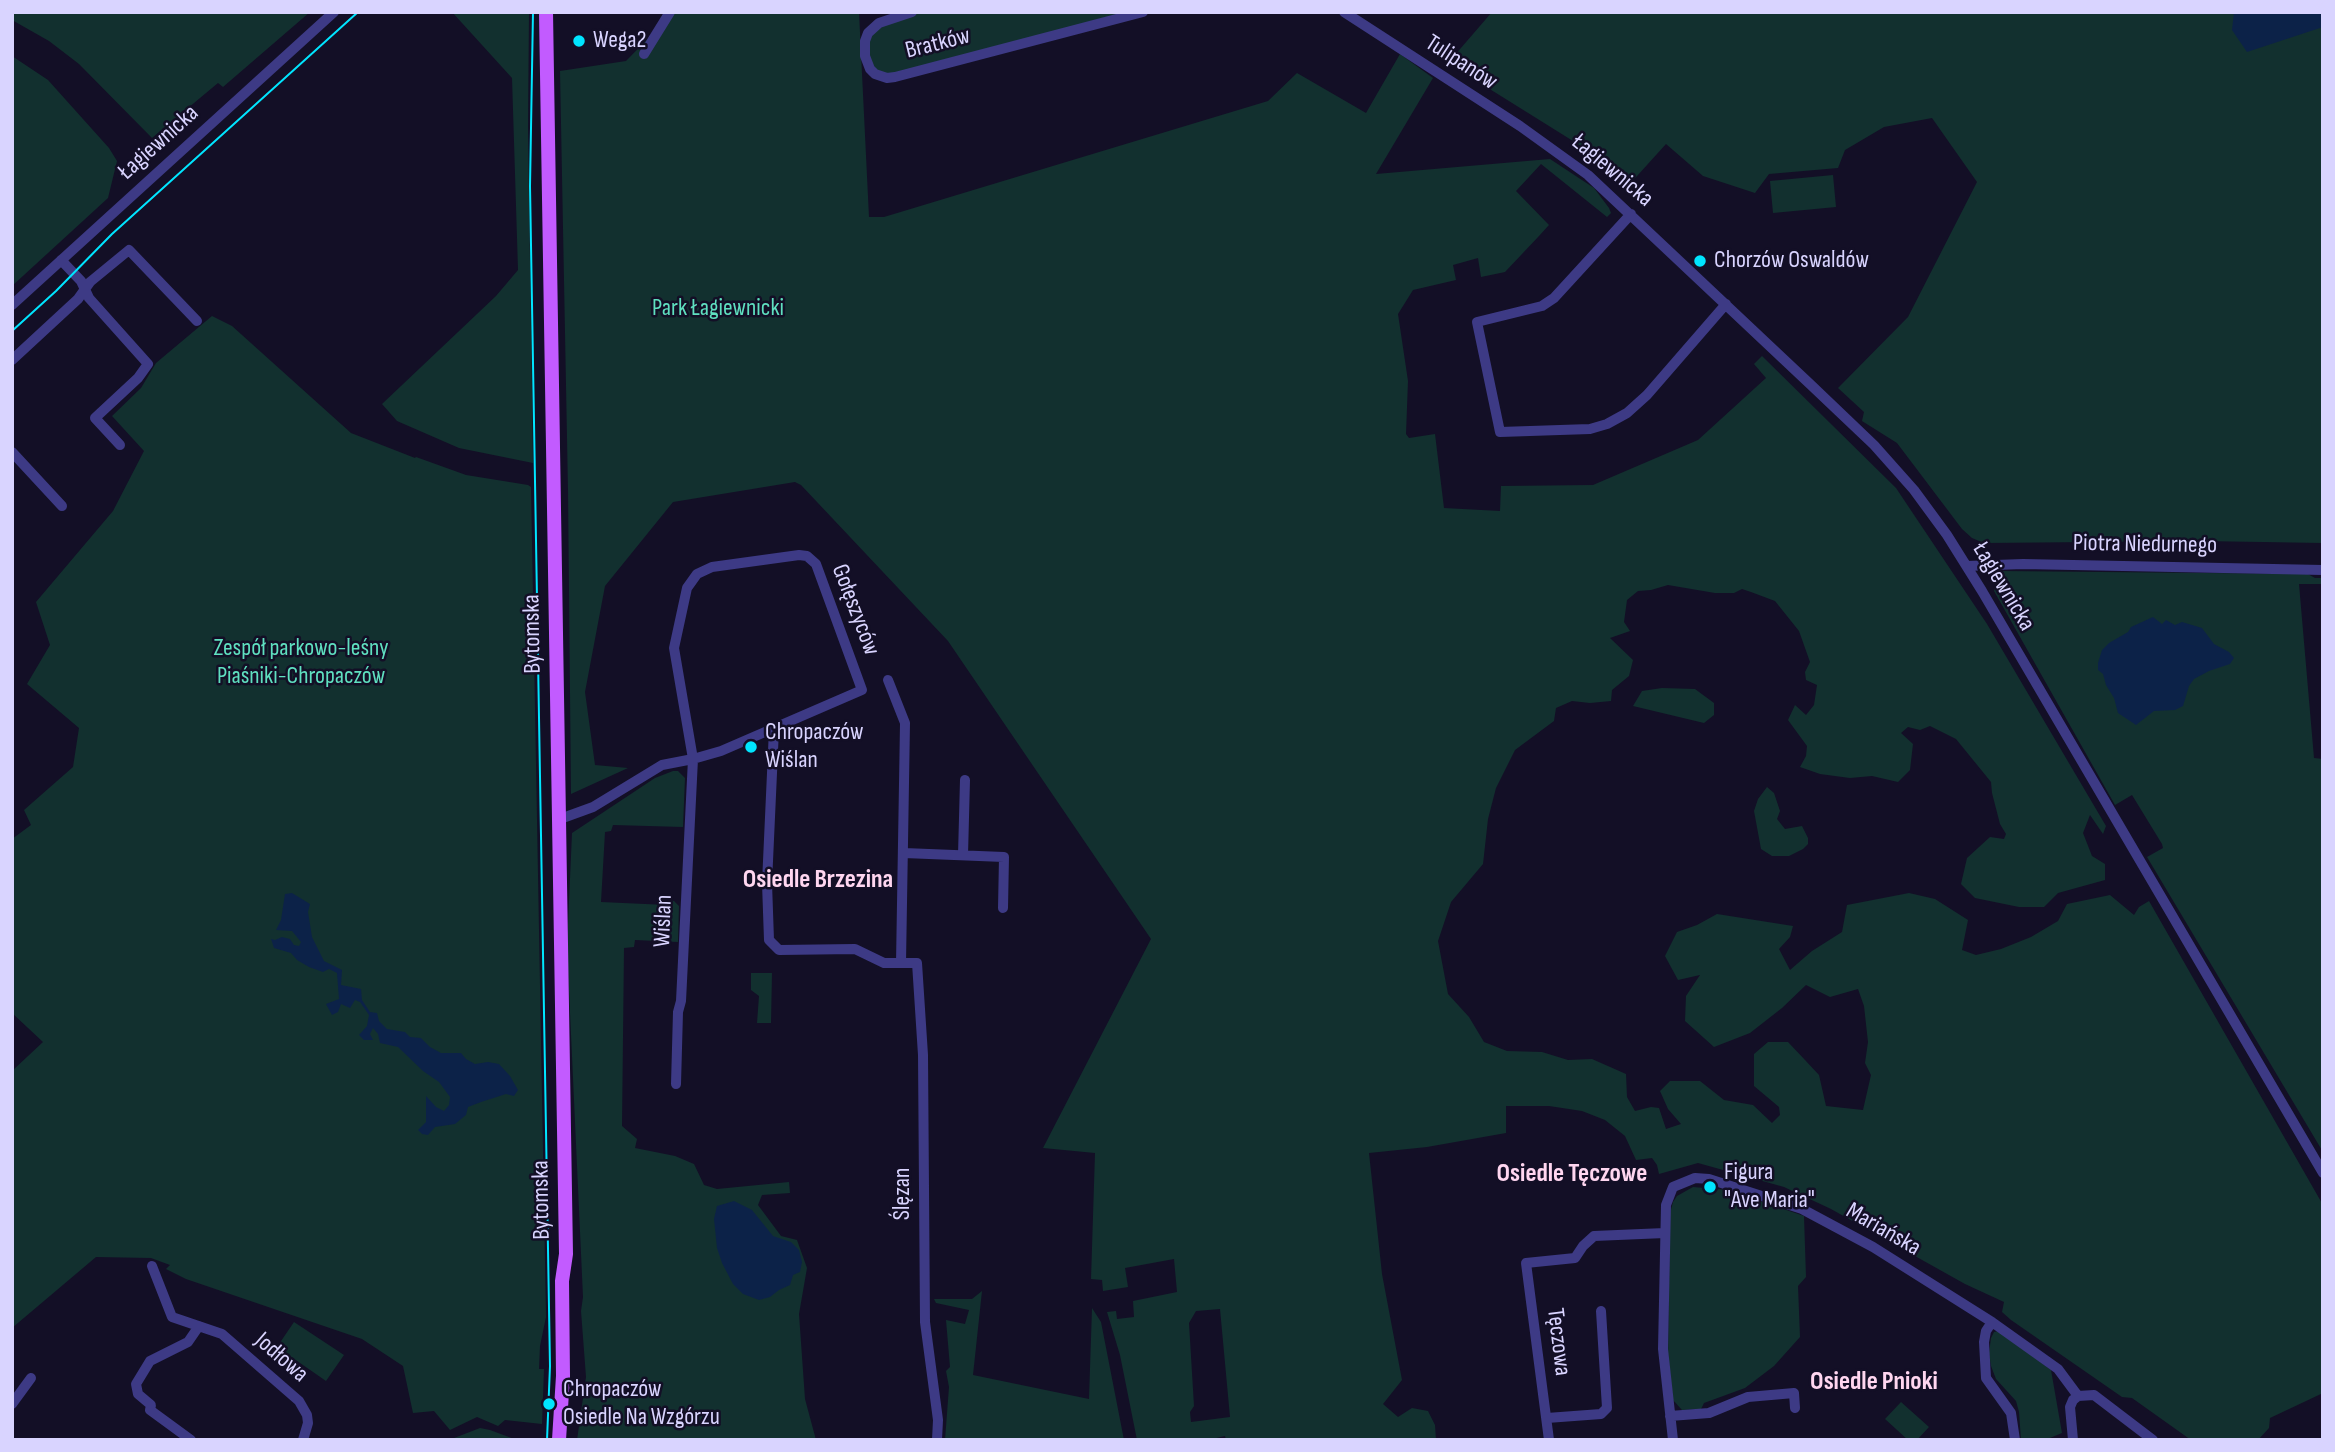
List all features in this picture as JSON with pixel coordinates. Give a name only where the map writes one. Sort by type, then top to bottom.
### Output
[{"type":"main road","name":"Bytomska","points":[[546,12],[551,468],[560,819],[566,1254],[562,1281],[563,1376],[559,1440]]},
{"type":"main road","name":"Bytomska","points":[[566,1254],[571,1281],[572,1318],[572,1385],[568,1440]]},
{"type":"street","name":"Łagiewnicka","points":[[12,305],[334,12]]},
{"type":"street","points":[[644,54],[670,12]]},
{"type":"street","name":"Bratków","points":[[912,12],[879,23],[868,33],[865,56],[875,74],[887,78],[895,77],[1143,12]]},
{"type":"street","name":"Tulipanów","points":[[1344,12],[1520,126]]},
{"type":"street","name":"Łagiewnicka","points":[[1520,126],[1579,168],[1631,214],[1895,468],[1937,521],[1967,566],[2323,1173]]},
{"type":"street","points":[[1631,214],[1554,298],[1542,306],[1477,322],[1500,432],[1590,429],[1607,424],[1627,413],[1647,395],[1726,304]]},
{"type":"street","points":[[12,360],[129,250],[197,321]]},
{"type":"street","points":[[61,260],[81,281],[89,298],[148,364],[138,378],[95,418],[120,445]]},
{"type":"street","points":[[12,452],[62,506]]},
{"type":"street","name":"Gołęszyców","points":[[693,759],[674,648],[691,580],[704,570],[799,555],[811,559],[819,568],[862,690],[774,729]]},
{"type":"street","name":"Piotra Niedurnego","points":[[1967,566],[2006,564],[2323,570]]},
{"type":"street","points":[[560,819],[593,807],[662,765],[721,751],[774,729],[767,883],[769,940],[779,950],[855,949],[884,963],[901,963],[905,723],[888,680]]},
{"type":"street","name":"Wiślan","points":[[676,1084],[693,759]]},
{"type":"street","points":[[963,855],[965,780]]},
{"type":"street","points":[[904,853],[1004,856],[1003,908]]},
{"type":"street","name":"Ślęzan","points":[[901,963],[916,963],[920,1012],[925,1322],[938,1420],[937,1440]]},
{"type":"street","name":"Mariańska","points":[[1673,1440],[1663,1349],[1666,1205],[1673,1186],[1695,1178],[1709,1179],[1802,1209],[1883,1252],[1992,1321],[2058,1369],[2078,1396]]},
{"type":"street","name":"Tęczowa","points":[[1549,1440],[1526,1263],[1575,1258],[1594,1236],[1665,1233]]},
{"type":"street","name":"Jodłowa","points":[[152,1266],[172,1317],[222,1334],[299,1402],[307,1415],[308,1423],[303,1440]]},
{"type":"street","points":[[1547,1418],[1601,1414],[1607,1408],[1601,1311]]},
{"type":"street","points":[[1992,1321],[1984,1342],[1986,1378],[2011,1413],[2015,1440]]},
{"type":"street","points":[[191,1440],[150,1410],[151,1405],[138,1394],[136,1384],[150,1361],[188,1342],[199,1326]]},
{"type":"street","points":[[12,1404],[31,1378]]},
{"type":"street","points":[[1670,1416],[1709,1413],[1748,1397],[1794,1393],[1795,1408]]},
{"type":"street","points":[[2073,1440],[2070,1407],[2078,1396],[2094,1395],[2153,1440]]},
{"type":"green space","points":[[12,12],[310,12],[223,87],[218,83],[152,138],[79,64],[49,41],[12,20]]},
{"type":"green space","points":[[452,12],[529,12],[533,463],[459,448],[397,421],[382,404],[496,296],[518,270],[512,78]]},
{"type":"green space","name":"Park Łagiewnicki","points":[[669,12],[859,12],[869,217],[884,217],[1268,101],[1297,73],[1366,113],[1400,54],[1433,78],[1376,174],[1550,159],[1594,188],[1609,208],[1611,213],[1607,217],[1541,164],[1516,191],[1549,225],[1505,272],[1481,277],[1478,258],[1453,265],[1456,280],[1413,290],[1398,314],[1408,381],[1406,434],[1409,438],[1435,434],[1444,508],[1500,511],[1501,486],[1593,485],[1698,440],[1766,378],[1754,364],[1762,356],[1896,488],[1987,624],[2106,826],[2103,834],[2090,815],[2083,833],[2092,856],[2105,864],[2105,880],[2058,893],[2044,907],[2019,907],[1975,898],[1961,884],[1967,858],[1990,837],[2004,839],[2006,834],[2000,824],[1991,782],[1956,739],[1930,726],[1920,730],[1908,727],[1901,733],[1913,744],[1910,770],[1898,782],[1872,776],[1850,778],[1820,774],[1800,767],[1806,756],[1807,746],[1788,720],[1795,705],[1806,715],[1814,705],[1817,685],[1806,680],[1805,672],[1810,662],[1799,631],[1775,601],[1751,592],[1742,589],[1734,593],[1715,593],[1668,585],[1638,591],[1627,600],[1624,622],[1630,631],[1610,638],[1633,660],[1629,676],[1612,690],[1611,701],[1572,701],[1556,708],[1554,721],[1515,750],[1496,788],[1488,819],[1483,864],[1451,902],[1438,941],[1448,994],[1469,1017],[1484,1042],[1507,1051],[1542,1052],[1568,1060],[1592,1059],[1626,1074],[1627,1097],[1635,1111],[1659,1108],[1666,1129],[1681,1124],[1668,1109],[1660,1091],[1670,1081],[1700,1081],[1724,1100],[1753,1105],[1772,1123],[1780,1115],[1779,1107],[1754,1086],[1754,1054],[1768,1042],[1788,1042],[1819,1075],[1826,1106],[1863,1110],[1871,1075],[1865,1063],[1868,1042],[1864,1006],[1858,989],[1830,997],[1806,985],[1750,1033],[1714,1047],[1685,1021],[1686,996],[1700,975],[1678,980],[1665,956],[1677,932],[1717,914],[1793,926],[1790,937],[1779,949],[1790,970],[1812,951],[1842,932],[1847,905],[1909,893],[1935,899],[1968,920],[1962,950],[1976,955],[2031,937],[2058,921],[2067,904],[2110,895],[2134,915],[2139,907],[2149,901],[2323,1205],[2323,1393],[2270,1418],[2269,1428],[2258,1440],[2191,1440],[2132,1398],[2122,1397],[2011,1320],[2002,1312],[2004,1302],[1965,1284],[1831,1209],[1784,1187],[1698,1163],[1659,1174],[1652,1158],[1636,1160],[1625,1136],[1605,1120],[1582,1111],[1549,1106],[1506,1106],[1506,1133],[1427,1147],[1369,1153],[1382,1274],[1402,1380],[1383,1404],[1398,1417],[1412,1408],[1428,1411],[1435,1425],[1436,1440],[1226,1440],[1225,1436],[1208,1440],[1137,1440],[1120,1355],[1107,1312],[1116,1311],[1117,1319],[1134,1317],[1133,1301],[1177,1292],[1174,1259],[1125,1268],[1128,1287],[1103,1291],[1102,1280],[1091,1279],[1095,1153],[1043,1148],[1151,939],[948,641],[801,485],[795,482],[673,502],[605,586],[585,692],[595,765],[628,768],[571,794],[560,71],[626,61],[665,21]],"holes":[[[1220,1309],[1230,1417],[1191,1422],[1190,1412],[1194,1406],[1189,1323],[1196,1311]]]},
{"type":"green space","points":[[912,12],[1143,12],[895,77],[870,69],[868,33]]},
{"type":"green space","points":[[1492,12],[2323,12],[2323,543],[1984,543],[1972,538],[1962,529],[1897,443],[1862,421],[1864,412],[1838,388],[1908,317],[1977,182],[1932,118],[1884,127],[1845,150],[1838,168],[1769,174],[1755,193],[1703,176],[1666,144],[1628,186],[1581,146],[1448,63]]},
{"type":"green space","points":[[12,56],[48,80],[109,148],[117,161],[108,198],[12,286]]},
{"type":"green space","points":[[1833,175],[1836,207],[1773,213],[1770,181]]},
{"type":"green space","name":"Zespół parkowo-leśny Piaśniki-Chropaczów","points":[[212,316],[232,326],[351,433],[466,475],[531,487],[546,1317],[539,1369],[544,1369],[542,1424],[505,1420],[498,1426],[477,1417],[450,1430],[434,1411],[413,1413],[403,1366],[362,1339],[186,1279],[166,1269],[170,1265],[151,1258],[96,1257],[12,1328],[12,1071],[43,1042],[12,1013],[12,839],[31,825],[24,810],[73,767],[79,728],[27,684],[50,645],[36,602],[113,511],[144,451],[112,416],[141,388],[156,363]]},
{"type":"green space","points":[[2000,571],[2308,574],[2323,578],[2323,584],[2299,584],[2314,758],[2323,759],[2323,1152],[2147,857],[2163,848],[2162,844],[2132,795],[2115,805],[1994,591]]},
{"type":"green space","points":[[1662,688],[1695,689],[1714,703],[1714,715],[1704,723],[1633,706],[1642,691]]},
{"type":"green space","points":[[678,771],[685,778],[683,827],[613,825],[611,831],[605,832],[601,902],[667,905],[667,900],[674,901],[679,906],[678,942],[635,940],[634,947],[624,948],[622,1126],[637,1139],[635,1148],[675,1156],[694,1164],[704,1185],[717,1189],[789,1182],[790,1193],[762,1195],[758,1205],[781,1236],[797,1240],[807,1268],[799,1314],[805,1399],[816,1440],[577,1440],[586,1377],[567,947],[572,833],[655,778]]},
{"type":"green space","points":[[1767,787],[1774,793],[1780,811],[1777,819],[1785,829],[1802,826],[1808,838],[1808,844],[1803,849],[1789,856],[1772,856],[1761,849],[1754,811],[1758,799]]},
{"type":"green space","points":[[751,973],[772,973],[771,1023],[757,1023],[759,996],[751,990]]},
{"type":"green space","points":[[1693,1187],[1728,1190],[1804,1216],[1806,1277],[1798,1286],[1800,1337],[1774,1366],[1745,1388],[1704,1403],[1701,1409],[1682,1410],[1673,1400],[1668,1354],[1670,1213],[1677,1196]]},
{"type":"green space","points":[[982,1291],[973,1375],[1089,1399],[1092,1308],[1101,1322],[1124,1440],[945,1440],[949,1387],[946,1371],[950,1367],[946,1320],[965,1324],[969,1310],[936,1303],[934,1299],[972,1299]]},
{"type":"green space","points":[[294,1322],[344,1355],[326,1381],[277,1347]]},
{"type":"green space","points":[[1999,1331],[2051,1370],[2062,1433],[2045,1440],[2021,1440],[2016,1401],[1996,1379],[1991,1366],[1991,1338],[1994,1332]]},
{"type":"green space","points":[[1901,1402],[1929,1427],[1917,1440],[1908,1440],[1885,1419]]},
{"type":"green space","points":[[480,1428],[490,1430],[517,1440],[449,1440]]},
{"type":"water","points":[[2234,12],[2323,12],[2323,27],[2247,52],[2232,30]]},
{"type":"water","points":[[2153,617],[2162,624],[2166,620],[2175,625],[2182,622],[2202,628],[2214,644],[2234,658],[2230,664],[2194,679],[2183,706],[2175,710],[2154,711],[2136,725],[2118,713],[2103,674],[2098,670],[2098,663],[2102,650],[2109,643],[2128,632],[2131,627]]},
{"type":"water","points":[[292,893],[310,904],[308,912],[312,937],[324,961],[342,970],[341,985],[361,989],[362,1000],[370,1012],[377,1013],[379,1021],[387,1029],[421,1038],[441,1053],[461,1053],[475,1064],[499,1064],[518,1090],[514,1096],[506,1094],[468,1107],[466,1115],[455,1124],[435,1127],[428,1135],[422,1134],[418,1130],[426,1122],[426,1096],[444,1111],[449,1105],[450,1097],[439,1082],[398,1047],[380,1043],[373,1028],[370,1034],[373,1040],[364,1040],[359,1035],[367,1026],[369,1015],[360,1002],[355,1000],[350,1008],[341,1004],[338,1012],[332,1015],[326,1004],[339,999],[337,973],[329,969],[323,972],[309,967],[291,953],[274,948],[271,939],[290,939],[294,945],[299,946],[301,942],[292,931],[276,930],[281,920],[285,894]]},
{"type":"water","points":[[734,1201],[752,1210],[773,1236],[791,1242],[799,1250],[802,1262],[800,1272],[793,1275],[790,1285],[770,1297],[759,1300],[743,1294],[733,1284],[722,1263],[717,1248],[714,1219],[717,1206]]},
{"type":"tram line","points":[[12,331],[112,234],[358,12]]},
{"type":"tram line","points":[[533,12],[530,186],[550,1366],[547,1440]]},
{"type":"place","name":"Wega2","points":[[579,41]]},
{"type":"place","name":"Chorzów Oswaldów","points":[[1700,261]]},
{"type":"place","name":"Chropaczów Wiślan","points":[[751,747]]},
{"type":"place","name":"Figura \"Ave Maria\"","points":[[1710,1187]]},
{"type":"place","name":"Chropaczów Osiedle Na Wzgórzu","points":[[549,1404]]},
{"type":"district","name":"Osiedle Brzezina","points":[[818,880]]},
{"type":"district","name":"Osiedle Tęczowe","points":[[1572,1174]]},
{"type":"district","name":"Osiedle Pnioki","points":[[1874,1382]]}]
